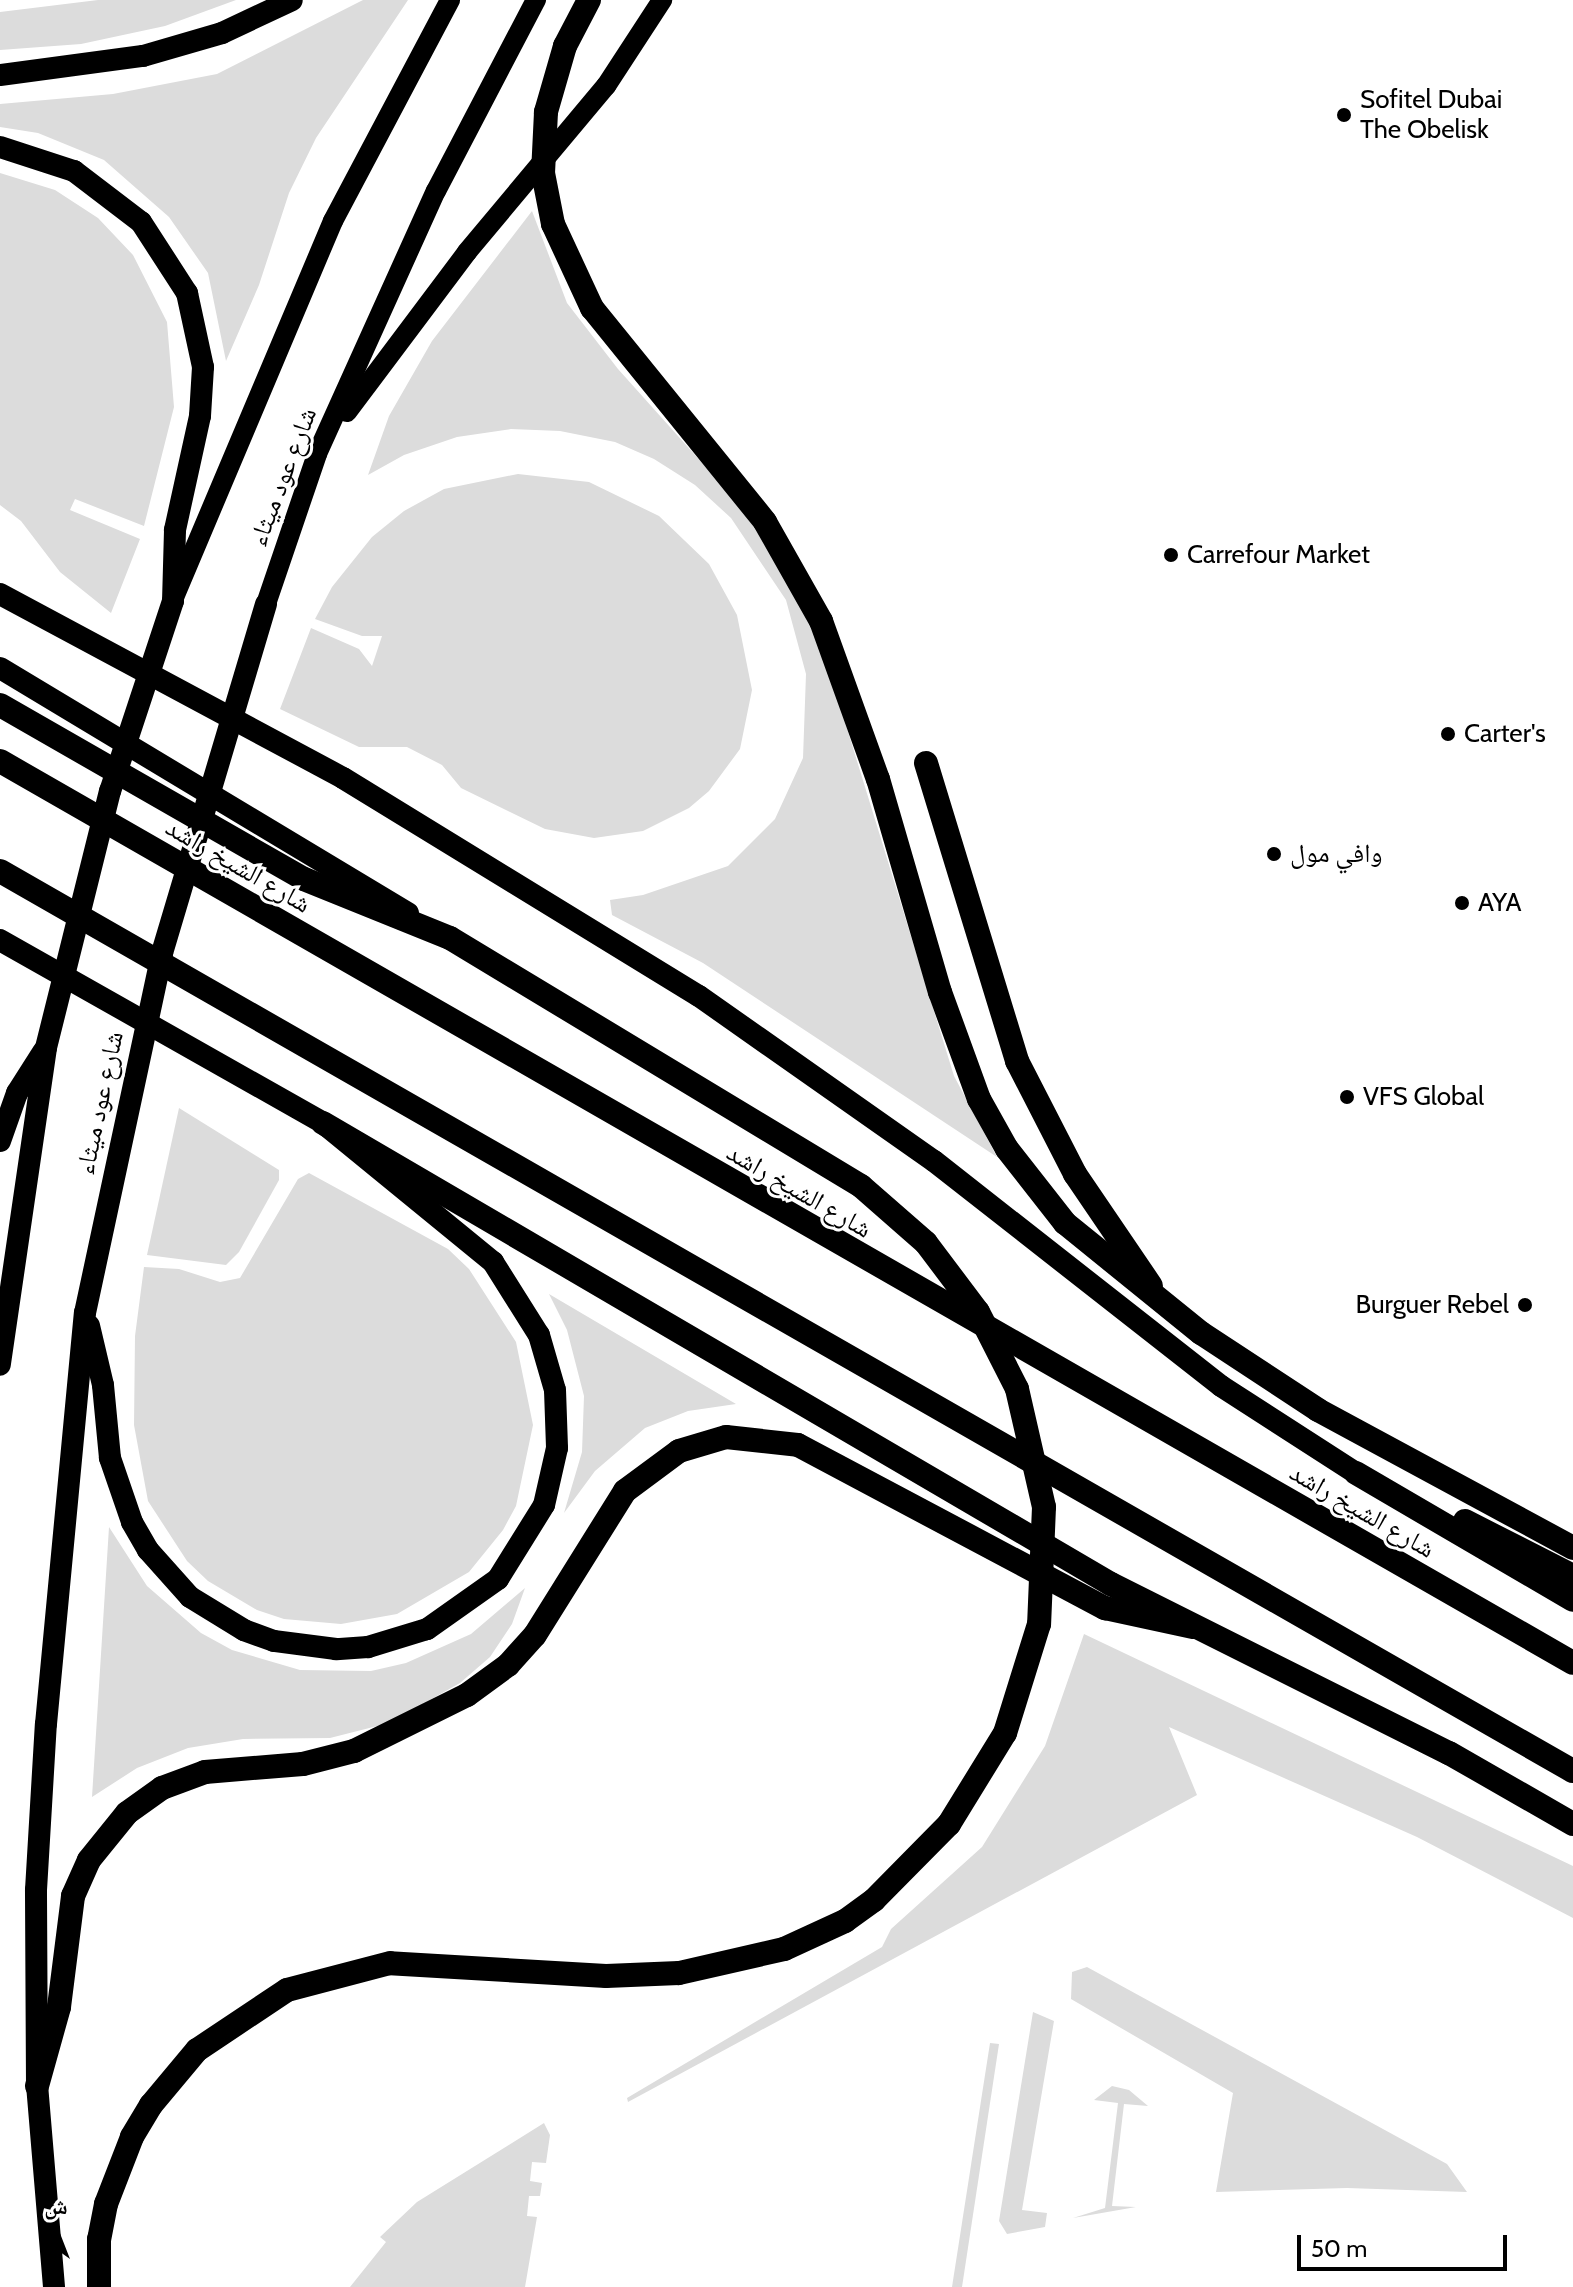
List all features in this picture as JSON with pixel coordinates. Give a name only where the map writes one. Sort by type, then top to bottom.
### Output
[{"type":"highway","points":[[0,75],[143,56],[222,33],[292,0]]},
{"type":"highway","points":[[589,0],[565,46],[546,112],[543,173],[553,224],[592,308],[765,522],[821,621],[878,779],[923,939],[979,1099],[1007,1149],[1065,1223],[1163,1305],[1318,1410],[1573,1548]]},
{"type":"highway","points":[[0,147],[61,165],[121,203],[159,244],[187,293],[200,342],[202,392],[177,518],[173,601]]},
{"type":"highway","name":"شارع الشيخ راشد","points":[[0,594],[422,824],[699,996],[934,1161],[1221,1386],[1356,1473]]},
{"type":"highway","name":"شارع عود ميثاء","points":[[0,1365],[46,1048],[110,791],[173,601]]},
{"type":"highway","name":"شارع عود ميثاء","points":[[54,2287],[37,2086],[36,1890],[46,1724],[85,1313],[114,1173],[191,844],[266,604]]},
{"type":"highway","points":[[0,668],[834,1167],[926,1243],[978,1312],[999,1349],[1030,1430],[1039,1468],[1045,1586],[1031,1663],[1010,1722],[949,1824],[901,1877],[845,1921],[751,1959],[679,1973],[606,1976],[390,1963],[287,1990],[255,2006],[197,2050],[151,2105],[117,2170],[106,2204],[99,2239],[99,2287]]},
{"type":"highway","points":[[0,705],[304,879],[450,938]]},
{"type":"highway","name":"شارع الشيخ راشد","points":[[0,761],[1573,1663]]},
{"type":"highway","points":[[926,763],[1017,1061],[1075,1174],[1163,1305]]},
{"type":"highway","points":[[0,871],[1573,1771]]},
{"type":"highway","points":[[0,940],[707,1344],[1034,1540],[1193,1627],[1449,1753],[1573,1824]]},
{"type":"highway","points":[[0,957],[55,971]]},
{"type":"highway","points":[[0,1141],[17,1093],[46,1048]]},
{"type":"highway","points":[[85,1313],[123,1502],[148,1550],[203,1606],[274,1641],[336,1649],[399,1640],[476,1599],[517,1556],[553,1477],[558,1419],[548,1362],[526,1308],[493,1262],[323,1123]]},
{"type":"highway","points":[[37,2086],[62,1992],[64,1935],[73,1896],[89,1860],[127,1813],[162,1788],[205,1772],[303,1764],[354,1751],[467,1695],[508,1665],[535,1635],[625,1491],[679,1451],[726,1437],[798,1445],[1105,1608],[1193,1627]]},
{"type":"highway","points":[[1356,1473],[1573,1576]]},
{"type":"highway","points":[[1356,1473],[1573,1600]]},
{"type":"main road","name":"شارع عود ميثاء","points":[[173,601],[333,221],[450,0]]},
{"type":"main road","name":"شارع عود ميثاء","points":[[266,604],[317,454],[436,191],[536,0]]},
{"type":"main road","points":[[317,454],[457,264],[606,86],[662,0]]},
{"type":"shaded area","points":[[98,0],[236,0],[165,26],[81,44],[0,50],[0,12]]},
{"type":"shaded area","points":[[363,0],[408,0],[316,138],[289,193],[259,285],[226,361],[208,273],[169,217],[104,160],[38,133],[0,127],[0,104],[113,94],[217,74]]},
{"type":"shaded area","points":[[0,173],[55,190],[98,218],[133,255],[167,322],[174,407],[144,526],[75,499],[70,510],[140,539],[111,613],[60,572],[21,521],[0,505]]},
{"type":"shaded area","points":[[532,211],[567,303],[618,369],[738,503],[813,618],[954,1076],[997,1157],[703,963],[612,915],[610,900],[643,895],[728,866],[775,819],[803,758],[806,674],[786,600],[731,518],[695,485],[654,459],[615,442],[560,431],[511,429],[457,437],[404,455],[368,475],[389,416],[432,341]]},
{"type":"shaded area","points":[[518,474],[589,482],[659,516],[709,564],[737,615],[752,690],[740,749],[709,791],[689,808],[643,831],[594,838],[545,829],[461,788],[442,765],[407,747],[359,747],[280,709],[311,628],[359,649],[372,666],[382,636],[362,636],[315,619],[332,587],[372,537],[404,511],[444,489]]},
{"type":"shaded area","points":[[179,1108],[279,1170],[279,1180],[239,1252],[226,1265],[147,1255]]},
{"type":"shaded area","points":[[309,1173],[448,1249],[469,1269],[516,1342],[533,1425],[516,1506],[503,1530],[469,1572],[397,1614],[341,1624],[284,1619],[257,1610],[208,1581],[187,1561],[148,1501],[134,1425],[135,1336],[144,1267],[179,1269],[220,1282],[240,1278],[298,1179]]},
{"type":"shaded area","points":[[549,1294],[736,1404],[688,1411],[645,1428],[595,1471],[564,1513],[582,1452],[584,1396],[567,1330]]},
{"type":"shaded area","points":[[109,1527],[147,1586],[201,1633],[232,1650],[300,1670],[371,1671],[406,1663],[471,1634],[525,1588],[512,1624],[490,1657],[460,1683],[389,1723],[330,1738],[243,1739],[188,1748],[137,1768],[92,1797]]},
{"type":"shaded area","points":[[1084,1634],[1573,1866],[1573,1918],[1417,1837],[1169,1727],[1197,1795],[628,2102],[627,2098],[882,1947],[891,1929],[982,1847],[1045,1746]]},
{"type":"shaded area","points":[[1087,1967],[1447,2164],[1467,2192],[1347,2188],[1216,2192],[1233,2093],[1071,1999],[1072,1972]]},
{"type":"shaded area","points":[[1033,2012],[1054,2021],[1022,2210],[1047,2213],[1045,2227],[1007,2234],[999,2221]]},
{"type":"shaded area","points":[[990,2043],[999,2044],[962,2287],[952,2287]]},
{"type":"shaded area","points":[[1112,2086],[1129,2090],[1148,2106],[1124,2104],[1112,2206],[1136,2207],[1073,2218],[1105,2208],[1118,2103],[1094,2100]]},
{"type":"shaded area","points":[[544,2123],[550,2135],[546,2163],[532,2162],[530,2181],[542,2183],[540,2196],[529,2196],[527,2216],[537,2217],[525,2287],[350,2287],[386,2242],[380,2237],[417,2202]]},
{"type":"place","name":"Sofitel Dubai The Obelisk","points":[[1344,115]]},
{"type":"place","name":"Carrefour Market","points":[[1171,555]]},
{"type":"place","name":"Carter's","points":[[1448,734]]},
{"type":"place","name":"وافي مول","points":[[1274,854]]},
{"type":"place","name":"AYA","points":[[1462,903]]},
{"type":"place","name":"VFS Global","points":[[1347,1097]]},
{"type":"place","name":"Burguer Rebel","points":[[1525,1305]]}]
